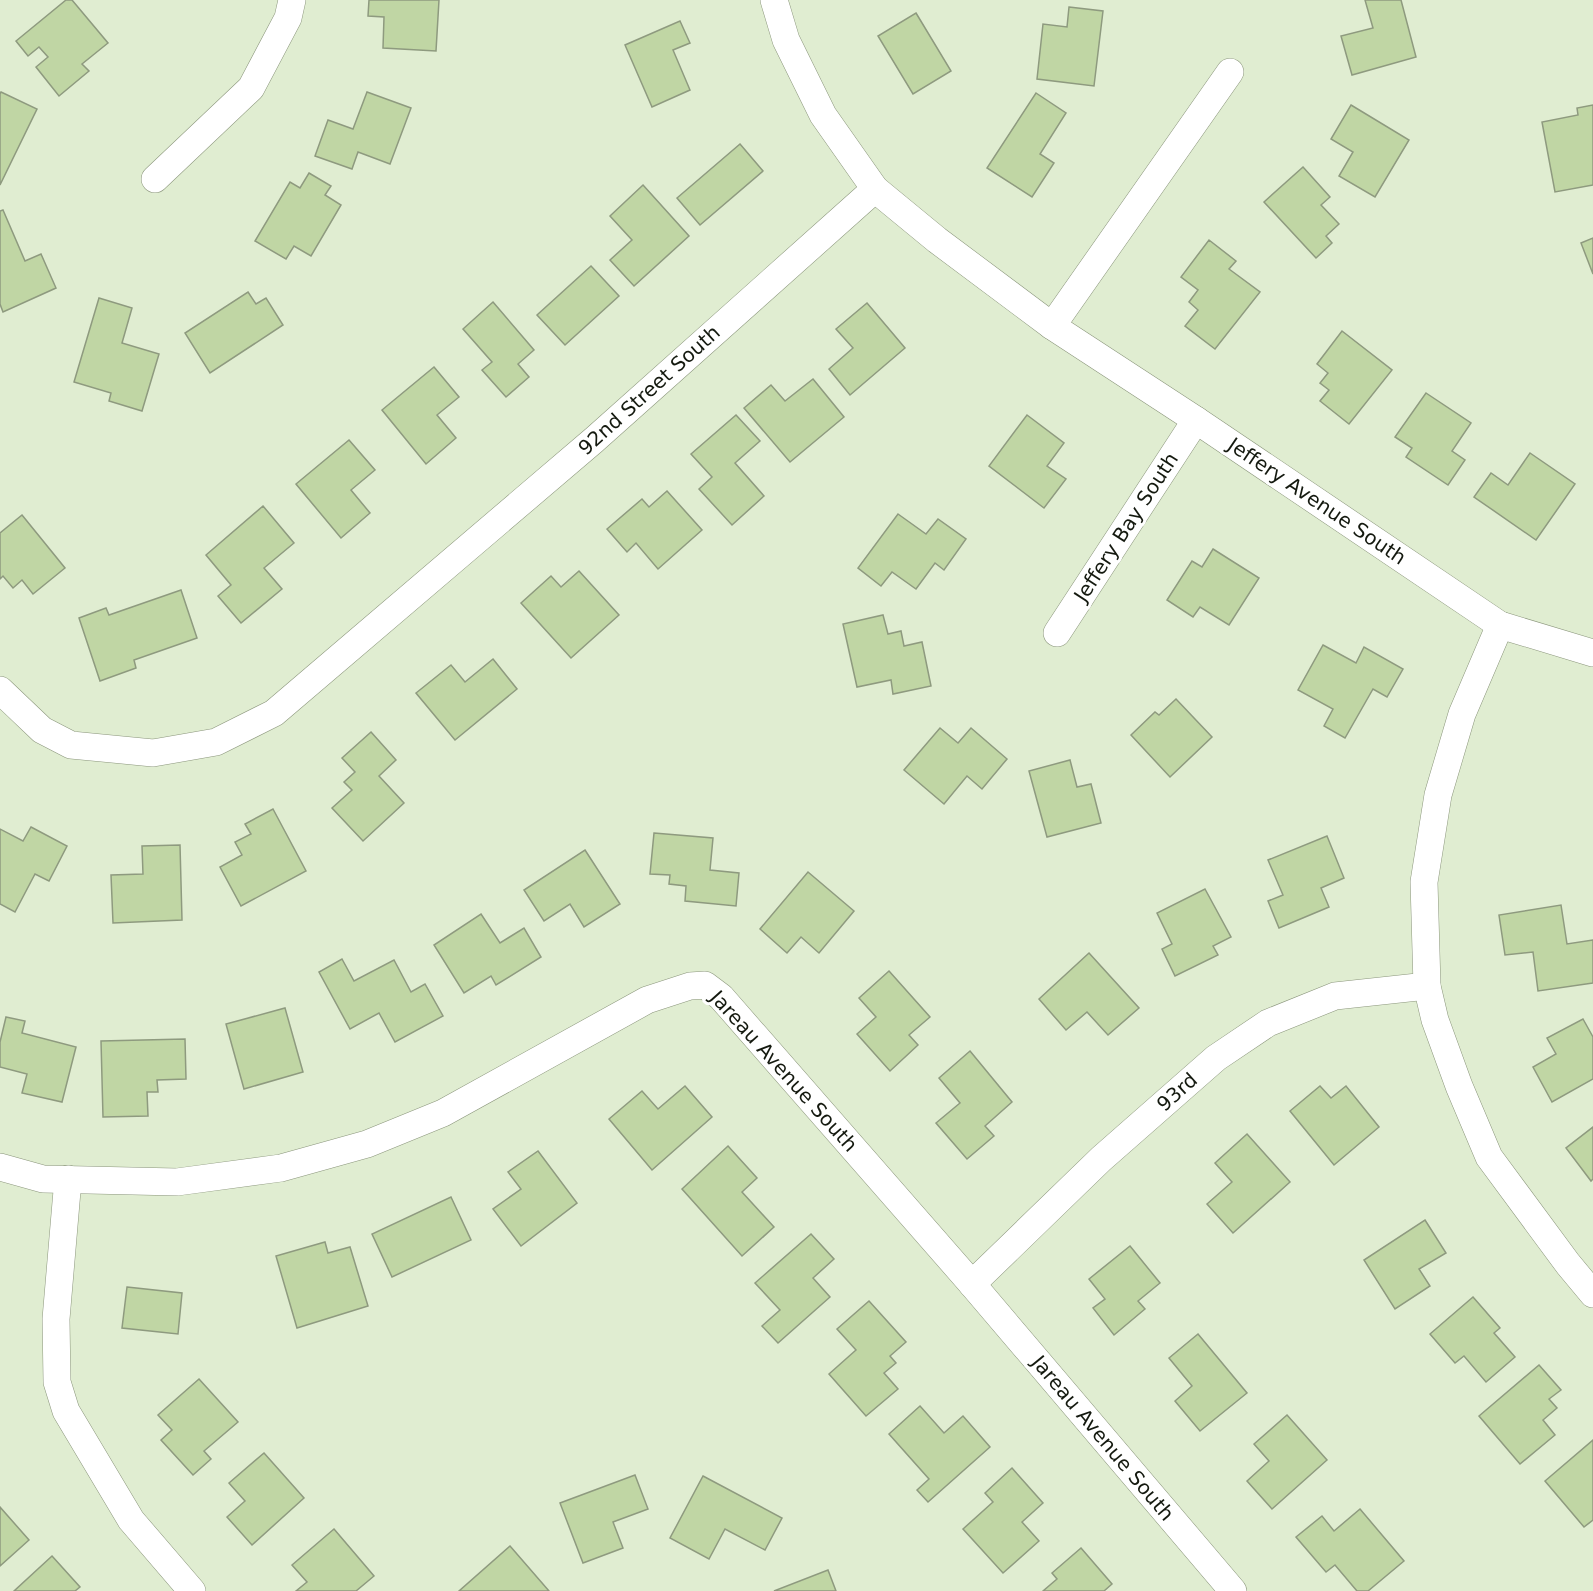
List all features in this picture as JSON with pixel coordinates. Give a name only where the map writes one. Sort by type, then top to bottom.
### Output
[{"type":"street","points":[[155,178],[251,88],[288,18],[292,0]]},
{"type":"street","name":"Jeffery Avenue South","points":[[774,0],[786,40],[823,115],[875,189],[937,240],[1052,326],[1500,625],[1593,653]]},
{"type":"street","points":[[1052,326],[1230,72]]},
{"type":"street","name":"92nd Street South","points":[[0,690],[42,730],[71,745],[153,753],[216,742],[274,713],[594,440],[875,189]]},
{"type":"street","name":"Jeffery Bay South","points":[[1057,633],[1196,420]]},
{"type":"street","points":[[1500,625],[1462,714],[1438,795],[1424,882],[1427,986],[1435,1020],[1459,1086],[1489,1157],[1593,1294]]},
{"type":"street","name":"Jareau Avenue South","points":[[0,1167],[43,1179],[177,1182],[281,1168],[367,1144],[443,1113],[646,1000],[690,986],[705,985],[722,997],[972,1284],[1233,1591]]},
{"type":"street","name":"93rd","points":[[972,1284],[1101,1160],[1224,1052],[1268,1023],[1335,996],[1427,986]]},
{"type":"street","points":[[68,1179],[56,1319],[57,1382],[66,1411],[131,1520],[192,1591]]},
{"type":"building","points":[[66,0],[72,0],[108,43],[82,64],[89,71],[59,96],[36,67],[48,57],[39,47],[28,56],[16,41]]},
{"type":"building","points":[[369,0],[439,0],[436,51],[383,48],[384,17],[368,16]]},
{"type":"building","points":[[1365,0],[1401,0],[1416,57],[1352,75],[1341,36],[1373,28]]},
{"type":"building","points":[[1069,7],[1103,11],[1094,86],[1037,79],[1043,24],[1067,27]]},
{"type":"building","points":[[916,13],[951,71],[913,94],[878,36]]},
{"type":"building","points":[[680,21],[690,43],[673,50],[690,90],[652,107],[625,45]]},
{"type":"building","points":[[1,92],[37,109],[0,185],[0,94]]},
{"type":"building","points":[[367,92],[411,108],[390,164],[358,152],[352,169],[315,156],[328,120],[353,129]]},
{"type":"building","points":[[1036,93],[1066,113],[1040,154],[1054,163],[1032,197],[987,168]]},
{"type":"building","points":[[1351,105],[1409,140],[1375,197],[1339,176],[1353,152],[1331,139]]},
{"type":"building","points":[[1593,105],[1593,185],[1555,192],[1542,122],[1578,115],[1577,108]]},
{"type":"building","points":[[740,144],[763,171],[700,225],[677,198]]},
{"type":"building","points":[[1303,167],[1330,197],[1321,205],[1339,224],[1326,236],[1332,243],[1316,258],[1264,202]]},
{"type":"building","points":[[309,173],[331,186],[325,195],[341,205],[311,256],[294,246],[286,259],[255,241],[290,182],[300,188]]},
{"type":"building","points":[[643,185],[689,236],[634,286],[610,260],[632,240],[610,216]]},
{"type":"building","points":[[3,210],[25,261],[41,254],[56,288],[3,312],[0,304],[0,211]]},
{"type":"building","points":[[1593,238],[1593,274],[1581,243]]},
{"type":"building","points":[[1209,240],[1236,261],[1229,269],[1260,292],[1215,349],[1185,326],[1198,310],[1189,302],[1198,290],[1181,277]]},
{"type":"building","points":[[591,266],[619,296],[565,345],[537,315]]},
{"type":"building","points":[[248,292],[256,304],[266,298],[283,325],[210,373],[185,333]]},
{"type":"building","points":[[99,298],[132,308],[122,343],[159,354],[142,411],[109,401],[111,393],[74,382]]},
{"type":"building","points":[[493,302],[534,350],[518,364],[529,377],[506,397],[482,370],[492,362],[463,329]]},
{"type":"building","points":[[867,303],[905,348],[850,395],[829,369],[853,348],[836,329]]},
{"type":"building","points":[[1342,331],[1392,370],[1349,424],[1320,401],[1329,390],[1320,383],[1328,373],[1317,364]]},
{"type":"building","points":[[434,367],[459,397],[437,415],[456,438],[426,464],[382,410]]},
{"type":"building","points":[[813,379],[844,417],[790,462],[744,408],[771,385],[785,401]]},
{"type":"building","points":[[1426,393],[1471,423],[1452,451],[1465,460],[1448,485],[1406,457],[1412,448],[1395,437]]},
{"type":"building","points":[[736,415],[760,441],[735,463],[764,496],[732,525],[699,489],[712,477],[691,454]]},
{"type":"building","points":[[1027,415],[1064,443],[1047,466],[1066,479],[1044,508],[989,466]]},
{"type":"building","points":[[349,440],[375,470],[351,490],[370,513],[341,538],[296,484]]},
{"type":"building","points":[[1530,453],[1575,484],[1536,540],[1474,497],[1491,473],[1508,485]]},
{"type":"building","points":[[667,491],[702,530],[658,569],[636,543],[627,552],[607,529],[642,499],[649,507]]},
{"type":"building","points":[[263,506],[294,543],[264,568],[282,589],[241,623],[218,596],[231,585],[206,555]]},
{"type":"building","points":[[898,514],[926,534],[938,519],[966,539],[944,570],[935,563],[916,589],[892,572],[881,586],[858,568]]},
{"type":"building","points":[[22,515],[65,568],[33,594],[22,580],[13,588],[3,576],[0,579],[0,533]]},
{"type":"building","points":[[1213,549],[1259,578],[1229,625],[1200,607],[1193,617],[1167,600],[1192,561],[1202,567]]},
{"type":"building","points":[[579,571],[619,615],[571,658],[521,603],[551,576],[561,587]]},
{"type":"building","points":[[181,590],[197,638],[134,660],[136,668],[100,681],[79,618],[106,608],[109,615]]},
{"type":"building","points":[[883,615],[888,634],[901,631],[904,646],[922,642],[931,686],[893,694],[891,680],[857,687],[843,624]]},
{"type":"building","points":[[1323,645],[1356,663],[1364,647],[1403,669],[1387,697],[1373,689],[1345,738],[1324,726],[1333,709],[1298,690]]},
{"type":"building","points":[[493,659],[517,689],[455,740],[416,693],[451,665],[465,682]]},
{"type":"building","points":[[1176,699],[1212,737],[1170,777],[1131,735],[1155,712],[1159,715]]},
{"type":"building","points":[[940,728],[958,743],[971,728],[1007,759],[982,789],[967,776],[944,804],[904,770]]},
{"type":"building","points":[[371,732],[396,760],[379,776],[404,803],[363,841],[332,808],[352,790],[344,782],[355,772],[342,758]]},
{"type":"building","points":[[1070,760],[1077,787],[1091,784],[1101,823],[1047,837],[1029,771]]},
{"type":"building","points":[[273,809],[306,871],[241,906],[220,867],[242,855],[235,842],[251,834],[245,824]]},
{"type":"building","points":[[31,827],[67,846],[49,881],[35,874],[15,912],[0,904],[0,829],[23,841]]},
{"type":"building","points":[[654,833],[713,838],[710,870],[739,873],[736,906],[685,901],[686,886],[669,884],[670,875],[650,874]]},
{"type":"building","points":[[1327,836],[1344,878],[1321,888],[1329,907],[1279,928],[1268,901],[1283,895],[1268,860]]},
{"type":"building","points":[[180,845],[182,920],[113,923],[111,875],[143,874],[142,846]]},
{"type":"building","points":[[585,850],[620,904],[584,927],[570,904],[544,921],[524,890]]},
{"type":"building","points":[[808,872],[854,911],[819,953],[801,937],[787,953],[760,929]]},
{"type":"building","points":[[1205,889],[1231,937],[1213,946],[1218,955],[1175,976],[1162,949],[1172,944],[1157,913]]},
{"type":"building","points":[[1561,905],[1567,944],[1593,940],[1593,983],[1538,991],[1533,952],[1505,955],[1499,915]]},
{"type":"building","points":[[481,914],[500,943],[524,928],[541,957],[496,985],[491,976],[464,993],[434,945]]},
{"type":"building","points":[[1089,953],[1139,1008],[1108,1035],[1087,1012],[1066,1030],[1039,999]]},
{"type":"building","points":[[342,959],[354,981],[394,960],[411,992],[425,984],[443,1016],[395,1042],[379,1013],[350,1029],[319,972]]},
{"type":"building","points":[[889,971],[930,1017],[909,1035],[918,1045],[890,1071],[857,1034],[876,1017],[859,998]]},
{"type":"building","points":[[285,1008],[303,1072],[244,1089],[226,1024]]},
{"type":"building","points":[[6,1017],[25,1021],[22,1033],[76,1047],[62,1102],[22,1093],[27,1074],[0,1067],[0,1042]]},
{"type":"building","points":[[1583,1019],[1593,1037],[1593,1079],[1552,1102],[1533,1067],[1556,1054],[1547,1038]]},
{"type":"building","points":[[185,1039],[186,1079],[157,1080],[158,1092],[147,1092],[148,1116],[103,1117],[101,1041]]},
{"type":"building","points":[[970,1051],[1012,1102],[985,1126],[994,1136],[967,1159],[936,1123],[960,1103],[939,1078]]},
{"type":"building","points":[[685,1086],[712,1117],[652,1170],[609,1119],[642,1091],[658,1109]]},
{"type":"building","points":[[1320,1086],[1331,1098],[1346,1086],[1379,1127],[1334,1165],[1290,1111]]},
{"type":"building","points":[[1593,1127],[1593,1179],[1591,1181],[1566,1148]]},
{"type":"building","points":[[1247,1134],[1290,1182],[1233,1233],[1207,1204],[1232,1182],[1215,1163]]},
{"type":"building","points":[[728,1146],[757,1178],[742,1192],[774,1227],[742,1256],[682,1189]]},
{"type":"building","points":[[538,1151],[577,1203],[521,1246],[493,1209],[521,1189],[508,1172]]},
{"type":"building","points":[[451,1197],[471,1240],[392,1277],[372,1234]]},
{"type":"building","points":[[1425,1220],[1446,1253],[1419,1269],[1430,1286],[1395,1309],[1364,1260]]},
{"type":"building","points":[[811,1234],[834,1259],[813,1278],[830,1297],[778,1343],[762,1326],[780,1310],[755,1283]]},
{"type":"building","points":[[325,1242],[328,1253],[350,1247],[368,1306],[297,1328],[276,1256]]},
{"type":"building","points":[[1130,1246],[1160,1283],[1138,1301],[1145,1309],[1114,1335],[1093,1308],[1105,1299],[1089,1279]]},
{"type":"building","points":[[127,1287],[182,1293],[178,1334],[122,1328]]},
{"type":"building","points":[[1473,1297],[1500,1328],[1494,1333],[1515,1357],[1486,1382],[1464,1356],[1455,1363],[1430,1334]]},
{"type":"building","points":[[869,1301],[906,1342],[890,1356],[896,1363],[884,1373],[898,1389],[866,1416],[829,1374],[856,1350],[837,1329]]},
{"type":"building","points":[[1198,1334],[1247,1393],[1200,1431],[1175,1401],[1192,1386],[1169,1358]]},
{"type":"building","points":[[1539,1365],[1561,1390],[1549,1399],[1557,1408],[1543,1420],[1555,1435],[1520,1464],[1479,1416]]},
{"type":"building","points":[[199,1379],[238,1422],[204,1451],[211,1459],[193,1475],[161,1440],[172,1430],[158,1415]]},
{"type":"building","points":[[920,1406],[944,1433],[963,1416],[990,1447],[928,1502],[917,1490],[929,1479],[889,1434]]},
{"type":"building","points":[[1287,1415],[1327,1460],[1272,1509],[1247,1481],[1269,1461],[1254,1444]]},
{"type":"building","points":[[1593,1440],[1593,1520],[1584,1527],[1545,1481]]},
{"type":"building","points":[[264,1453],[304,1498],[252,1545],[227,1517],[245,1501],[229,1483]]},
{"type":"building","points":[[1012,1468],[1043,1503],[1022,1522],[1039,1541],[1003,1573],[963,1529],[993,1502],[985,1493]]},
{"type":"building","points":[[635,1475],[648,1509],[613,1522],[623,1548],[583,1563],[560,1503]]},
{"type":"building","points":[[703,1476],[782,1518],[765,1550],[725,1529],[709,1559],[670,1538]]},
{"type":"building","points":[[0,1507],[29,1540],[0,1566]]},
{"type":"building","points":[[1360,1509],[1404,1561],[1368,1591],[1357,1591],[1335,1565],[1326,1572],[1296,1537],[1322,1516],[1334,1531]]},
{"type":"building","points":[[334,1529],[374,1576],[356,1591],[296,1591],[307,1582],[292,1565]]},
{"type":"building","points":[[510,1546],[549,1591],[459,1591]]},
{"type":"building","points":[[1081,1548],[1112,1584],[1104,1591],[1043,1591],[1057,1579],[1052,1573]]},
{"type":"building","points":[[52,1556],[80,1587],[75,1591],[14,1591]]},
{"type":"building","points":[[828,1570],[836,1591],[774,1591]]}]
